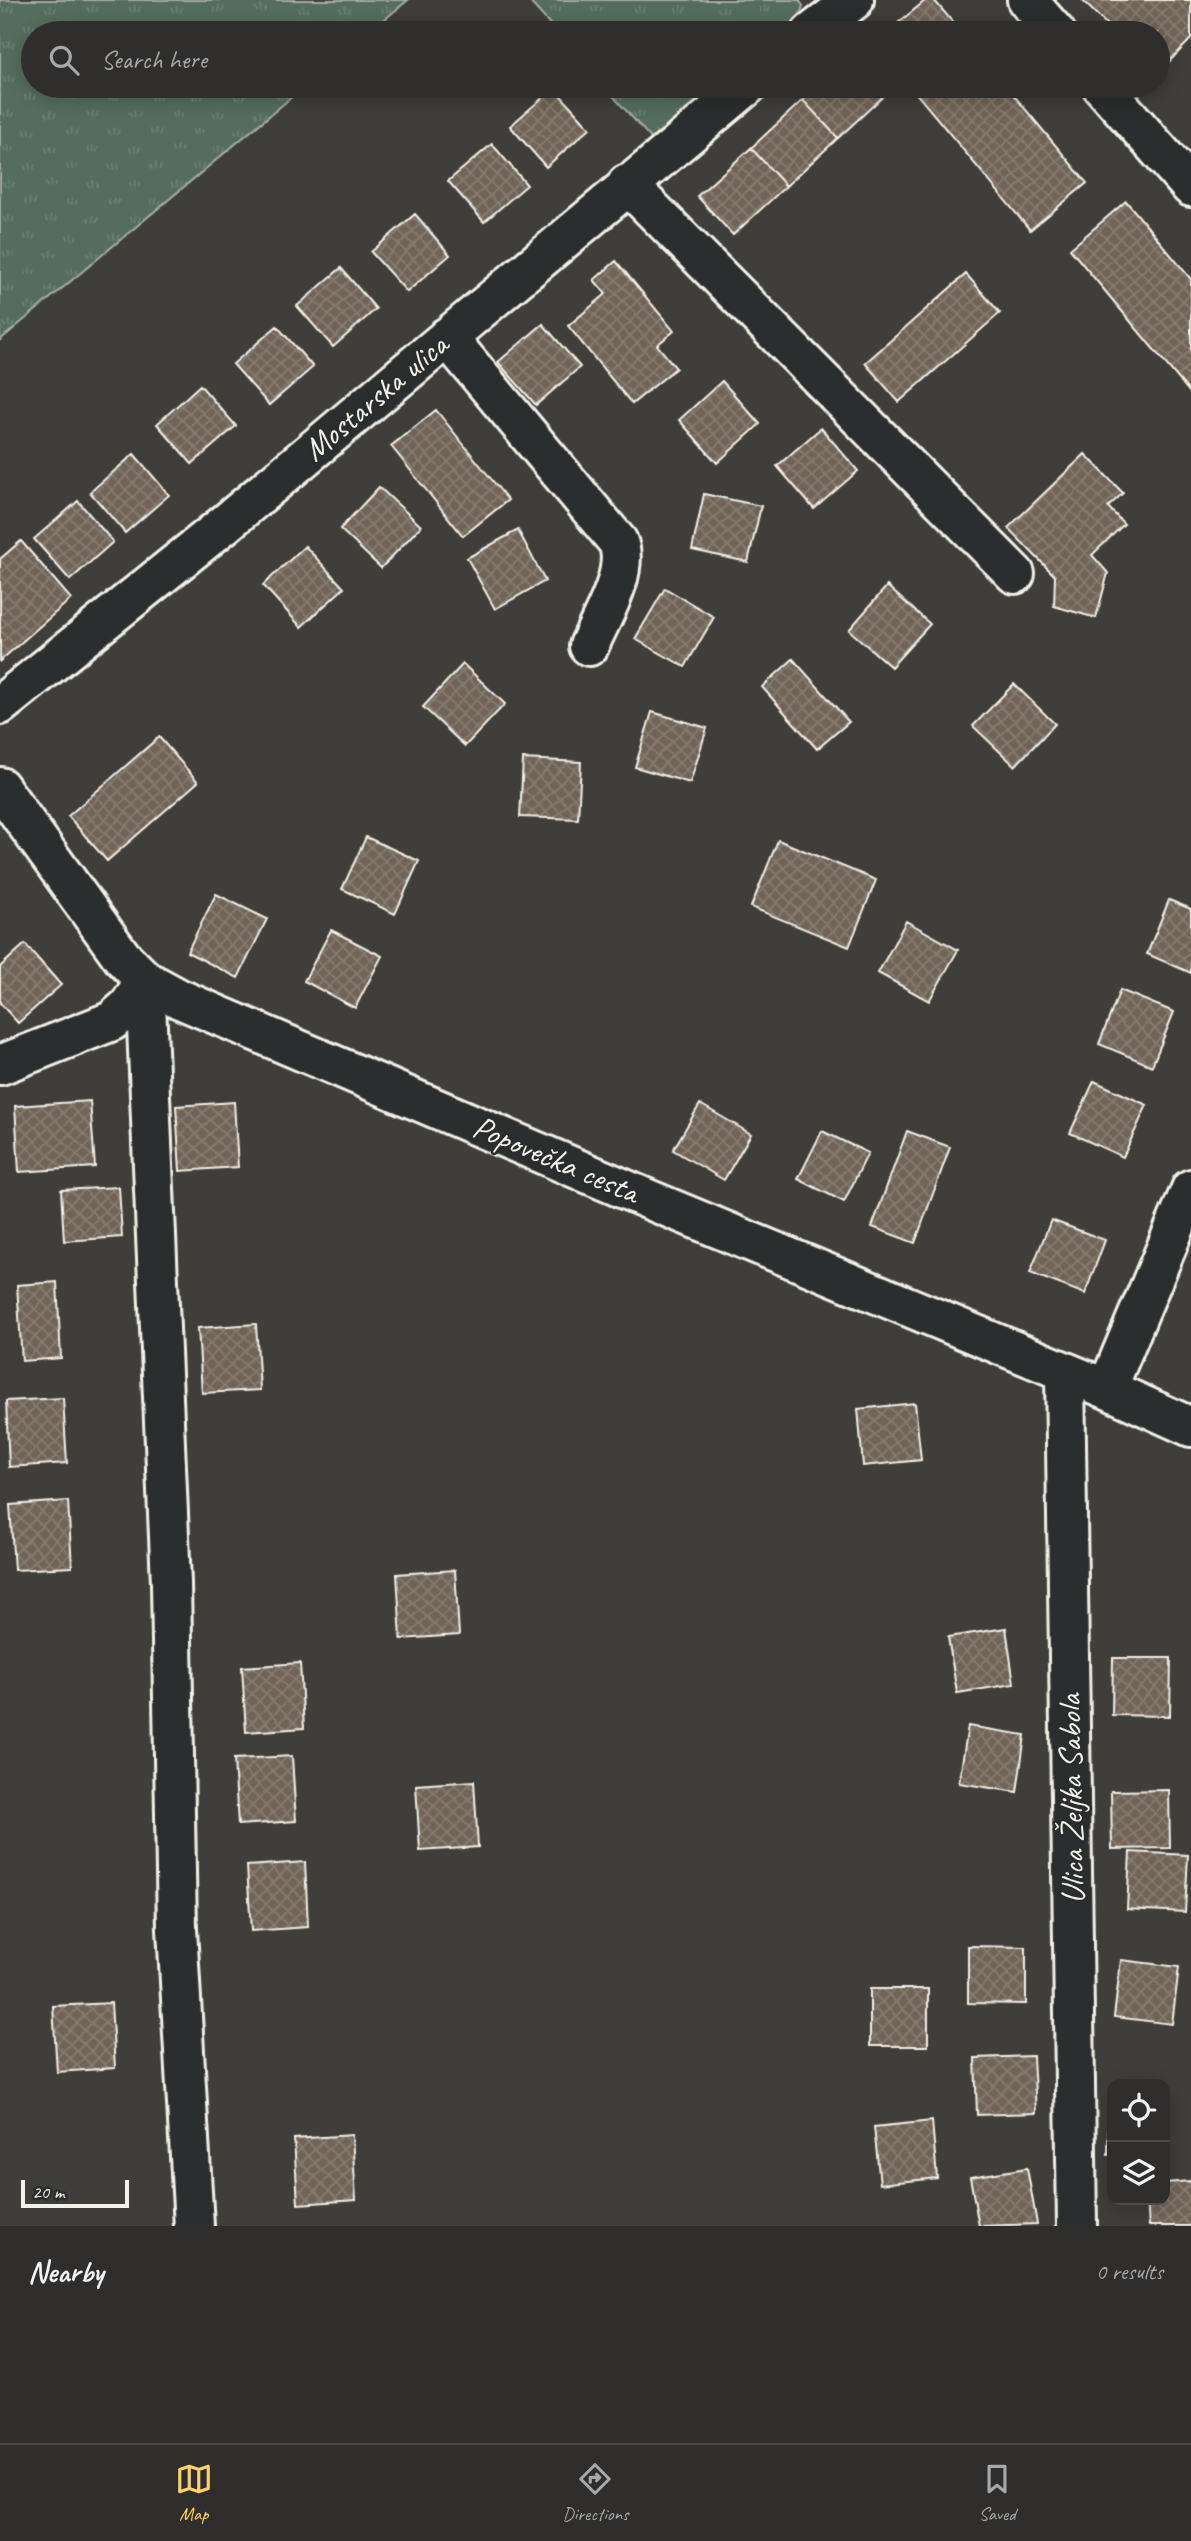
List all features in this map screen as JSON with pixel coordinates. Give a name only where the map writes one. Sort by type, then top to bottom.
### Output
[{"type":"street","points":[[1027,0],[1045,21]]},
{"type":"street","name":"Mostarska ulica","points":[[0,705],[225,524],[732,98]]},
{"type":"street","points":[[1113,98],[1191,187]]},
{"type":"street","points":[[628,184],[1015,574]]},
{"type":"street","points":[[447,337],[618,542],[623,554],[620,573],[589,646]]},
{"type":"street","name":"Popovečka cesta","points":[[0,787],[122,957],[145,980],[225,1019],[1191,1427]]},
{"type":"street","points":[[0,1065],[112,1021],[129,1006],[145,980]]},
{"type":"street","points":[[145,980],[172,1583],[177,1928],[194,2226]]},
{"type":"street","points":[[1107,1390],[1191,1189]]},
{"type":"street","name":"Ulica Željka Sabola","points":[[1065,1373],[1077,2226]]},
{"type":"green space","points":[[0,0],[408,0],[383,21],[21,21],[21,98],[291,98],[0,340]]},
{"type":"green space","points":[[528,0],[799,0],[803,6],[798,21],[547,21]]},
{"type":"green space","points":[[615,98],[711,98],[655,143]]},
{"type":"building","points":[[926,0],[934,0],[952,21],[901,21]]},
{"type":"building","points":[[1082,0],[1191,0],[1191,39],[1170,61],[1170,21],[1103,21]]},
{"type":"building","points":[[542,98],[563,98],[590,128],[546,167],[510,126]]},
{"type":"building","points":[[805,98],[881,98],[838,138],[803,100]]},
{"type":"building","points":[[920,98],[1016,98],[1087,183],[1030,230]]},
{"type":"building","points":[[803,100],[838,138],[786,186],[751,148]]},
{"type":"building","points":[[492,144],[527,185],[484,222],[448,181]]},
{"type":"building","points":[[751,148],[786,186],[733,235],[697,196]]},
{"type":"building","points":[[1126,201],[1191,279],[1191,394],[1070,249]]},
{"type":"building","points":[[415,214],[450,255],[407,292],[371,252]]},
{"type":"building","points":[[616,261],[674,331],[657,345],[676,368],[632,404],[568,326],[606,294],[594,280]]},
{"type":"building","points":[[341,268],[376,309],[333,347],[297,306]]},
{"type":"building","points":[[966,274],[1000,313],[899,402],[865,363]]},
{"type":"building","points":[[543,324],[580,367],[536,405],[498,362]]},
{"type":"building","points":[[277,326],[313,367],[269,405],[233,364]]},
{"type":"building","points":[[722,381],[760,424],[717,463],[679,420]]},
{"type":"building","points":[[200,385],[236,426],[192,464],[157,424]]},
{"type":"building","points":[[436,410],[508,500],[463,536],[391,446]]},
{"type":"building","points":[[821,428],[858,471],[814,509],[777,466]]},
{"type":"building","points":[[134,454],[169,495],[125,533],[90,492]]},
{"type":"building","points":[[1085,454],[1123,493],[1108,507],[1124,524],[1092,555],[1108,573],[1096,618],[1054,606],[1055,576],[1008,528]]},
{"type":"building","points":[[379,487],[421,526],[381,568],[340,529]]},
{"type":"building","points":[[704,494],[761,506],[748,562],[692,550]]},
{"type":"building","points":[[78,501],[113,542],[70,580],[34,539]]},
{"type":"building","points":[[518,530],[545,581],[495,609],[467,558]]},
{"type":"building","points":[[21,541],[71,599],[0,661],[0,559]]},
{"type":"building","points":[[305,546],[344,588],[301,627],[263,585]]},
{"type":"building","points":[[887,586],[930,624],[891,667],[849,630]]},
{"type":"building","points":[[665,588],[714,617],[685,667],[635,639]]},
{"type":"building","points":[[793,659],[849,722],[817,749],[762,687]]},
{"type":"building","points":[[463,664],[505,704],[465,746],[423,707]]},
{"type":"building","points":[[1014,684],[1055,724],[1015,766],[973,726]]},
{"type":"building","points":[[652,712],[707,728],[690,783],[635,767]]},
{"type":"building","points":[[159,737],[198,782],[107,861],[68,816]]},
{"type":"building","points":[[523,759],[581,762],[578,819],[520,817]]},
{"type":"building","points":[[366,837],[419,861],[395,914],[342,889]]},
{"type":"building","points":[[778,840],[876,880],[849,947],[751,907]]},
{"type":"building","points":[[216,894],[267,919],[238,978],[187,952]]},
{"type":"building","points":[[1169,900],[1191,909],[1191,973],[1147,954]]},
{"type":"building","points":[[906,921],[958,950],[929,1001],[878,973]]},
{"type":"building","points":[[331,930],[382,956],[355,1008],[304,981]]},
{"type":"building","points":[[25,944],[61,985],[18,1023],[0,1003],[0,967]]},
{"type":"building","points":[[1120,990],[1174,1012],[1152,1066],[1099,1044]]},
{"type":"building","points":[[1094,1081],[1147,1105],[1123,1157],[1070,1133]]},
{"type":"building","points":[[90,1101],[95,1167],[19,1172],[15,1106]]},
{"type":"building","points":[[234,1102],[238,1167],[180,1171],[176,1106]]},
{"type":"building","points":[[700,1104],[751,1134],[724,1180],[673,1150]]},
{"type":"building","points":[[822,1131],[868,1153],[844,1202],[798,1179]]},
{"type":"building","points":[[907,1131],[950,1147],[915,1243],[872,1227]]},
{"type":"building","points":[[119,1187],[122,1237],[64,1241],[61,1190]]},
{"type":"building","points":[[1051,1220],[1105,1240],[1085,1294],[1030,1273]]},
{"type":"building","points":[[57,1282],[61,1358],[22,1361],[17,1285]]},
{"type":"building","points":[[256,1324],[260,1390],[202,1393],[198,1328]]},
{"type":"building","points":[[63,1398],[67,1463],[9,1467],[6,1401]]},
{"type":"building","points":[[915,1403],[921,1460],[863,1466],[858,1409]]},
{"type":"building","points":[[68,1501],[72,1567],[14,1570],[10,1505]]},
{"type":"building","points":[[455,1570],[459,1635],[401,1639],[397,1574]]},
{"type":"building","points":[[1006,1628],[1014,1684],[957,1693],[948,1637]]},
{"type":"building","points":[[1113,1658],[1171,1658],[1170,1716],[1112,1715]]},
{"type":"building","points":[[300,1663],[304,1728],[246,1732],[242,1667]]},
{"type":"building","points":[[968,1726],[1025,1735],[1017,1792],[959,1783]]},
{"type":"building","points":[[292,1756],[296,1821],[238,1825],[234,1759]]},
{"type":"building","points":[[474,1781],[478,1847],[420,1851],[416,1785]]},
{"type":"building","points":[[1169,1790],[1170,1848],[1112,1849],[1111,1791]]},
{"type":"building","points":[[1130,1852],[1188,1855],[1185,1912],[1127,1909]]},
{"type":"building","points":[[305,1862],[308,1927],[251,1931],[247,1866]]},
{"type":"building","points":[[968,1946],[1026,1947],[1026,2004],[968,2003]]},
{"type":"building","points":[[1121,1960],[1179,1967],[1172,2024],[1114,2017]]},
{"type":"building","points":[[870,1989],[928,1989],[928,2046],[870,2046]]},
{"type":"building","points":[[111,2003],[115,2068],[57,2072],[53,2006]]},
{"type":"building","points":[[1033,2056],[1036,2113],[977,2115],[975,2058]]},
{"type":"building","points":[[932,2121],[937,2178],[880,2184],[874,2127]]},
{"type":"building","points":[[352,2135],[356,2200],[298,2204],[294,2139]]},
{"type":"building","points":[[1027,2168],[1037,2224],[979,2226],[970,2177]]},
{"type":"building","points":[[1191,2181],[1191,2226],[1149,2226],[1147,2205],[1170,2205],[1170,2183]]}]
